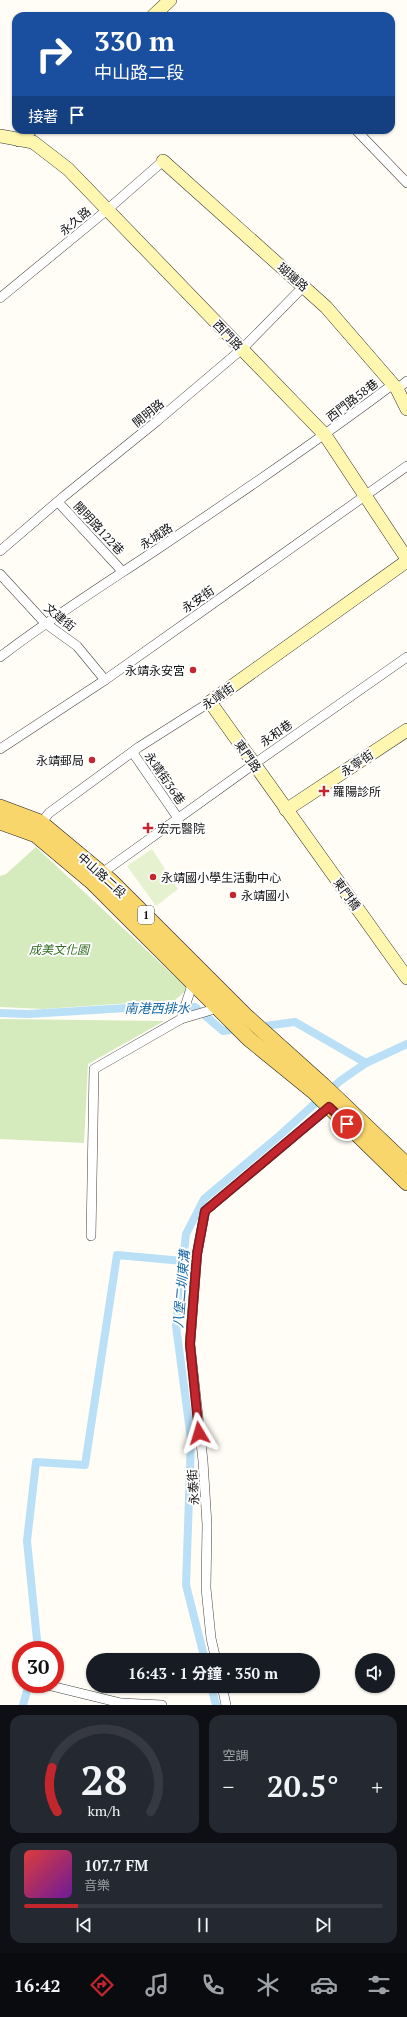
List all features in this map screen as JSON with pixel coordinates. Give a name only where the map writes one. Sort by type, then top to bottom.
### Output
[{"type":"main road","name":"1","points":[[0,807],[38,829]]},
{"type":"main road","name":"1","points":[[0,822],[38,829]]},
{"type":"main road","name":"中山路二段","points":[[38,829],[102,873],[319,1088]]},
{"type":"main road","name":"中山路二段","points":[[38,829],[218,1008]]},
{"type":"main road","name":"1","points":[[218,1008],[249,1039],[319,1088],[407,1183]]},
{"type":"main road","name":"1","points":[[334,1103],[404,1158]]},
{"type":"street","points":[[157,12],[170,0]]},
{"type":"street","points":[[19,140],[26,134]]},
{"type":"street","points":[[360,134],[407,183]]},
{"type":"street","name":"西門路","points":[[0,136],[33,142],[68,169],[325,435],[407,560]]},
{"type":"street","name":"永久路","points":[[0,298],[107,210],[163,161]]},
{"type":"street","name":"瑚璉路","points":[[163,161],[326,307],[399,385],[407,409]]},
{"type":"street","name":"開明路","points":[[0,551],[157,422],[242,349],[304,286]]},
{"type":"street","name":"西門路58巷","points":[[325,435],[399,385]]},
{"type":"street","name":"永城路","points":[[0,657],[45,623],[325,435]]},
{"type":"street","name":"永安街","points":[[0,750],[105,680],[407,466]]},
{"type":"street","name":"開明路122巷","points":[[58,502],[122,571]]},
{"type":"street","name":"永靖街","points":[[38,829],[55,809],[133,753],[210,702],[407,560]]},
{"type":"street","name":"文建街","points":[[0,574],[45,623],[77,646],[105,680]]},
{"type":"street","name":"永和巷","points":[[102,873],[407,657]]},
{"type":"street","name":"東門路","points":[[210,702],[286,810]]},
{"type":"street","name":"永寧街","points":[[286,810],[407,730]]},
{"type":"street","name":"永靖街36巷","points":[[133,753],[178,818]]},
{"type":"street","name":"東門橋","points":[[286,810],[407,978]]},
{"type":"street","points":[[181,1019],[193,982]]},
{"type":"street","points":[[91,1236],[94,1069],[181,1019],[218,1008]]},
{"type":"street","name":"永泰街","points":[[214,1653],[211,1638],[206,1588],[207,1525],[204,1477],[190,1344],[197,1254],[205,1211],[334,1103]]},
{"type":"street","points":[[64,1689],[121,1703],[162,1705]]},
{"type":"street","points":[[223,1693],[226,1705]]},
{"type":"green space","name":"成美文化園","points":[[36,847],[188,989],[175,1000],[43,1009],[0,1007],[0,876],[6,874]]},
{"type":"green space","name":"永靖國小學生活動中心","points":[[152,849],[178,889],[156,906],[127,866]]},
{"type":"green space","points":[[0,1019],[164,1021],[88,1064],[84,1143],[0,1139]]},
{"type":"waterway","name":"南港西排水","points":[[0,1013],[29,1014],[159,1006],[195,1007],[223,1031],[240,1029]]},
{"type":"waterway","name":"南港西排水","points":[[257,1027],[295,1022],[366,1063]]},
{"type":"waterway","name":"八堡二圳東溝","points":[[203,1653],[186,1585],[191,1439],[176,1326],[186,1234],[204,1199],[279,1136],[340,1081],[366,1063],[407,1044]]},
{"type":"waterway","points":[[37,1641],[27,1541],[36,1462],[85,1465],[117,1255],[183,1261]]},
{"type":"waterway","points":[[23,1705],[26,1693]]},
{"type":"waterway","name":"八堡二圳東溝","points":[[213,1693],[216,1705]]},
{"type":"place","name":"永靖永安宮","points":[[193,670]]},
{"type":"place","name":"永靖郵局","points":[[92,760]]},
{"type":"place","name":"羅陽診所","points":[[324,791]]},
{"type":"place","name":"宏元醫院","points":[[148,828]]},
{"type":"place","name":"永靖國小學生活動中心","points":[[153,877]]},
{"type":"place","name":"永靖國小","points":[[233,895]]},
{"type":"route","points":[[199,1433],[190,1344],[197,1254],[205,1211],[329,1107],[347,1124]]}]
